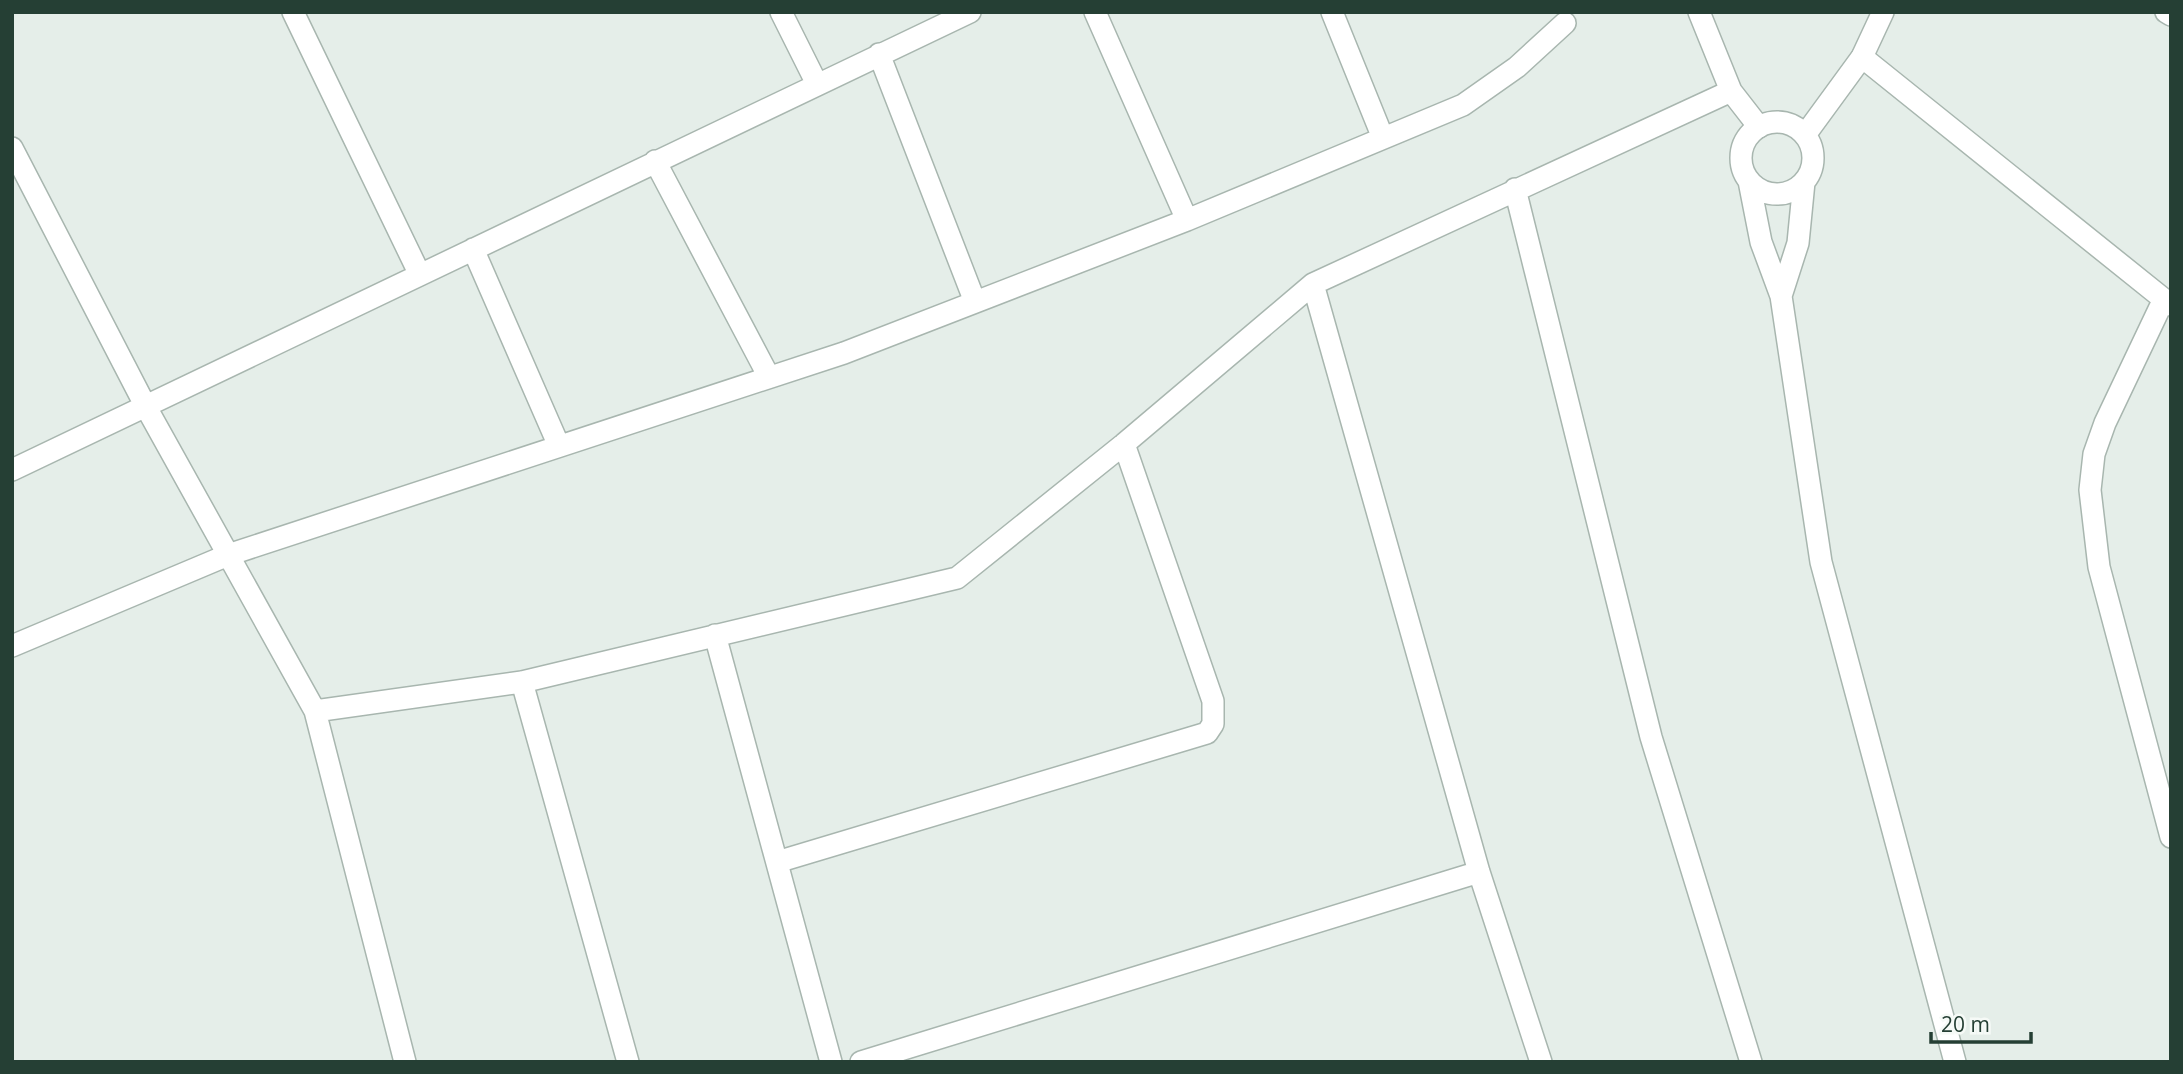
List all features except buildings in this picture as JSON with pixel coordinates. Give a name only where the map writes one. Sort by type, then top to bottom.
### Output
[{"type":"street","points":[[293,12],[420,275]]},
{"type":"street","points":[[781,12],[817,84]]},
{"type":"street","points":[[12,470],[970,12]]},
{"type":"street","points":[[1095,12],[1187,220]]},
{"type":"street","points":[[1332,12],[1383,138]]},
{"type":"street","points":[[1699,12],[1731,91],[1759,127]]},
{"type":"street","points":[[1805,135],[1862,57],[1882,12]]},
{"type":"street","points":[[12,646],[228,555],[844,353],[1187,220],[1463,105],[1517,66],[1565,23]]},
{"type":"street","points":[[880,54],[975,302]]},
{"type":"street","points":[[1862,57],[2167,303],[2105,423],[2094,454],[2090,490],[2099,567],[2171,836]]},
{"type":"street","points":[[315,711],[522,682],[957,578],[1124,444],[1313,284],[1731,91]]},
{"type":"street","points":[[1778,122],[1788,124],[1805,135],[1813,159],[1811,171],[1804,182],[1793,190],[1773,194],[1760,190],[1743,172],[1741,151],[1745,142],[1759,127],[1778,122]]},
{"type":"street","points":[[12,148],[146,407],[315,711],[405,1062]]},
{"type":"street","points":[[655,162],[769,377]]},
{"type":"street","points":[[1749,181],[1761,242],[1782,296],[1821,562],[1955,1062]]},
{"type":"street","points":[[1782,296],[1798,243],[1804,182]]},
{"type":"street","points":[[1516,189],[1651,737],[1751,1062]]},
{"type":"street","points":[[473,249],[559,446]]},
{"type":"street","points":[[1313,284],[1479,872],[1541,1062]]},
{"type":"street","points":[[777,862],[1207,733],[1213,724],[1213,701],[1124,444]]},
{"type":"street","points":[[715,635],[831,1062]]},
{"type":"street","points":[[522,682],[628,1062]]},
{"type":"street","points":[[861,1062],[1479,872]]}]
